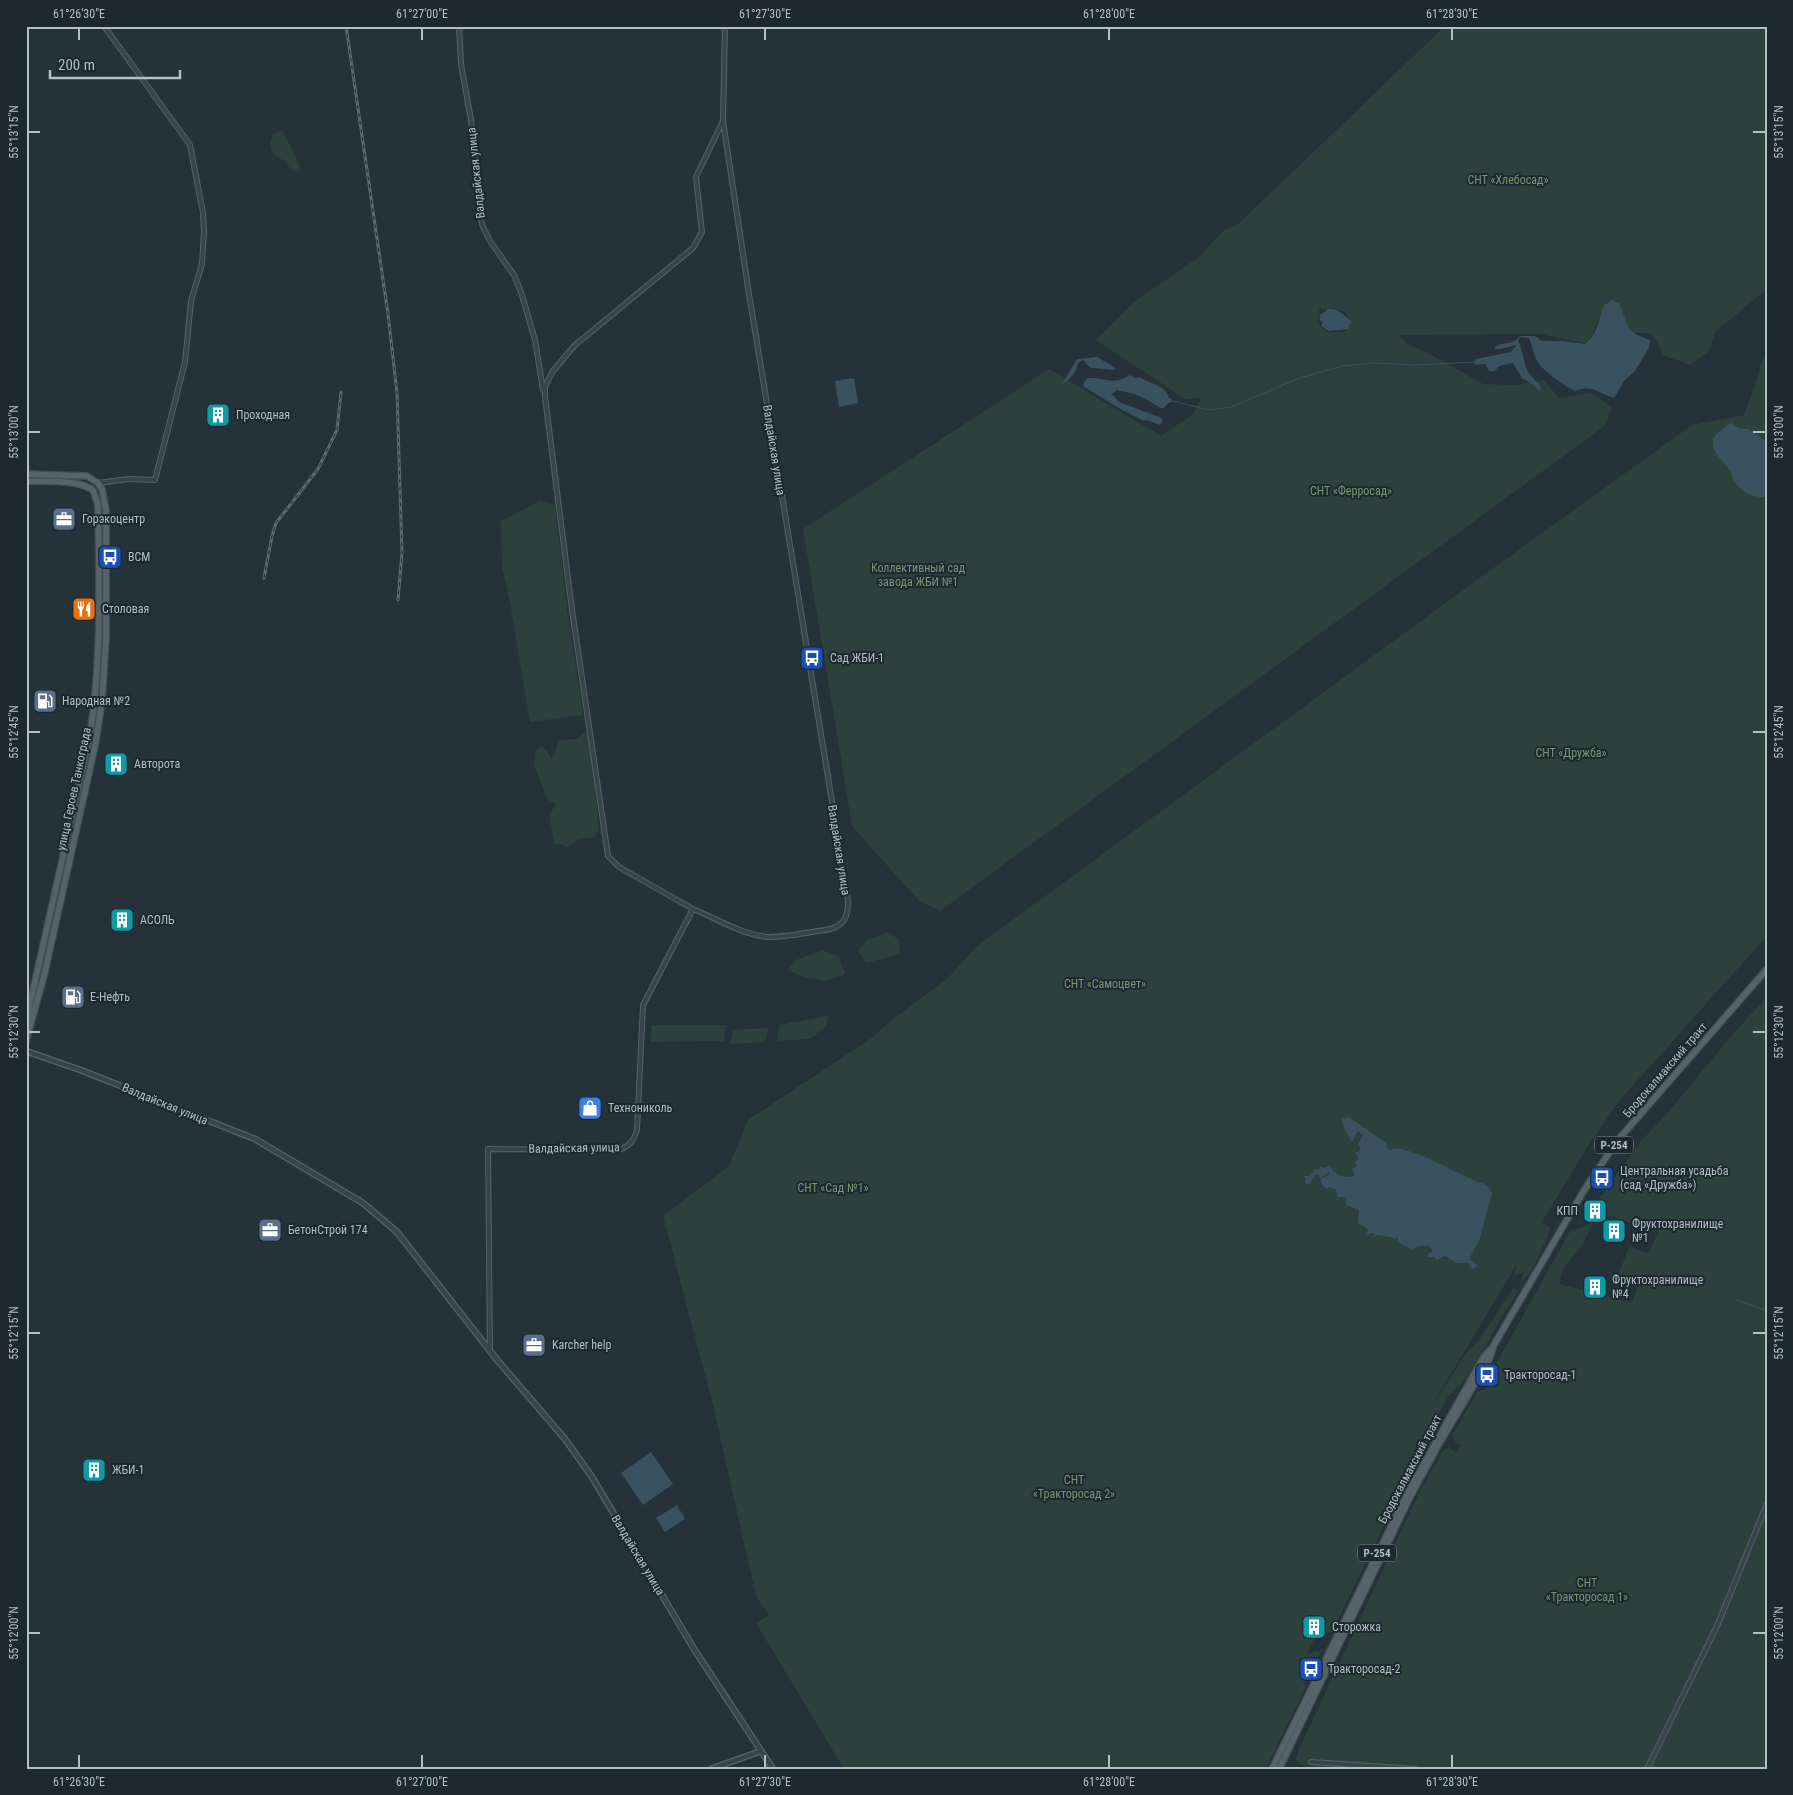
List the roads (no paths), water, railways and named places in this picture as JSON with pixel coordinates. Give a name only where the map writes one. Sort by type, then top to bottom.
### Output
[{"type":"main road","points":[[26,474],[87,476],[98,483]]},
{"type":"main road","points":[[26,481],[77,484],[87,486],[93,490]]},
{"type":"main road","name":"улица Героев Танкограда","points":[[26,1041],[46,967],[96,741],[102,701],[106,639],[106,510],[102,489],[98,483]]},
{"type":"main road","name":"улица Героев Танкограда","points":[[26,1022],[96,701],[100,638],[98,505],[93,490]]},
{"type":"main road","name":"Бродокалмакский тракт","points":[[1272,1769],[1406,1494],[1483,1358],[1494,1345],[1583,1192],[1617,1141],[1767,969]]},
{"type":"main road","name":"Бродокалмакский тракт","points":[[1279,1769],[1410,1497],[1489,1360],[1494,1345]]},
{"type":"street","points":[[93,490],[98,483],[129,479],[155,480],[185,362],[191,301],[202,264],[204,231],[203,213],[190,145],[104,26]]},
{"type":"street","name":"Валдайская улица","points":[[459,26],[461,64],[471,120],[482,225],[490,241],[514,275],[535,340],[545,397],[572,610],[608,856],[619,868],[693,909],[755,935],[785,936],[836,927],[846,917],[848,906],[752,313],[723,121]]},
{"type":"street","points":[[545,397],[545,386],[553,371],[574,346],[693,248],[702,232],[696,177],[723,121],[725,26]]},
{"type":"street","name":"Валдайская улица","points":[[490,1351],[488,1149],[619,1150],[628,1147],[634,1139],[637,1130],[643,1005],[693,909]]},
{"type":"street","name":"Валдайская улица","points":[[26,1051],[255,1139],[363,1203],[397,1232],[490,1351],[565,1439],[592,1477],[694,1649],[772,1769]]},
{"type":"street","points":[[1647,1769],[1717,1626],[1767,1504]]},
{"type":"street","points":[[711,1769],[761,1751]]},
{"type":"street","points":[[1311,1762],[1415,1769]]},
{"type":"water","points":[[1612,300],[1619,303],[1629,329],[1637,335],[1650,340],[1649,348],[1635,371],[1624,381],[1614,398],[1586,388],[1576,391],[1560,382],[1538,363],[1529,338],[1520,337],[1518,341],[1528,372],[1541,387],[1541,392],[1522,378],[1513,363],[1499,366],[1495,371],[1489,371],[1485,364],[1474,365],[1476,359],[1511,352],[1515,345],[1500,349],[1495,349],[1495,347],[1514,341],[1520,336],[1535,336],[1542,341],[1564,341],[1585,344],[1595,332],[1604,305]]},
{"type":"water","points":[[1327,309],[1337,311],[1352,322],[1348,329],[1329,331],[1321,326],[1323,322],[1319,320],[1319,315]]},
{"type":"water","points":[[1097,357],[1116,370],[1091,368],[1083,360],[1078,363],[1072,376],[1062,384],[1077,359]]},
{"type":"water","points":[[1130,375],[1135,378],[1140,377],[1161,387],[1169,398],[1172,399],[1172,402],[1161,408],[1130,393],[1117,390],[1112,394],[1119,402],[1162,418],[1163,420],[1160,425],[1144,421],[1122,410],[1083,386],[1088,378],[1114,381]]},
{"type":"water","points":[[854,378],[858,403],[839,407],[835,381]]},
{"type":"water","points":[[1732,423],[1741,429],[1749,429],[1767,442],[1767,496],[1756,497],[1742,490],[1732,477],[1731,471],[1714,450],[1713,439]]},
{"type":"water","points":[[1349,1117],[1386,1143],[1387,1148],[1391,1151],[1393,1148],[1418,1154],[1487,1185],[1492,1193],[1479,1241],[1469,1259],[1478,1266],[1472,1269],[1468,1263],[1457,1263],[1445,1256],[1436,1260],[1435,1257],[1428,1257],[1428,1254],[1433,1251],[1430,1246],[1418,1246],[1413,1250],[1397,1242],[1398,1237],[1394,1239],[1377,1235],[1372,1238],[1375,1234],[1366,1235],[1368,1229],[1358,1223],[1359,1210],[1346,1205],[1346,1197],[1338,1197],[1336,1190],[1329,1187],[1326,1189],[1322,1184],[1320,1179],[1329,1175],[1329,1172],[1320,1178],[1318,1174],[1315,1175],[1310,1184],[1305,1183],[1306,1178],[1302,1176],[1310,1176],[1315,1169],[1319,1170],[1319,1167],[1325,1168],[1330,1165],[1340,1175],[1347,1177],[1355,1176],[1352,1169],[1357,1166],[1355,1163],[1358,1158],[1355,1152],[1359,1152],[1358,1144],[1363,1135],[1358,1131],[1352,1142],[1342,1122],[1342,1119]]},
{"type":"water","points":[[651,1452],[673,1484],[643,1505],[621,1473]]},
{"type":"water","points":[[677,1505],[685,1519],[665,1532],[656,1518]]},
{"type":"waterway","points":[[1173,401],[1209,410],[1231,407],[1300,378],[1342,366],[1372,363],[1415,365],[1475,362]]},
{"type":"waterway","points":[[1737,1300],[1767,1311]]},
{"type":"railway","points":[[346,26],[388,314],[397,393],[402,553],[398,600]]},
{"type":"railway","points":[[264,578],[276,523],[318,469],[337,430],[341,392]]},
{"type":"place","name":"Проходная","points":[[218,415]]},
{"type":"place","name":"Горэкоцентр","points":[[64,519]]},
{"type":"place","name":"ВСМ","points":[[110,557]]},
{"type":"place","name":"Столовая","points":[[84,609]]},
{"type":"place","name":"Сад ЖБИ-1","points":[[812,658]]},
{"type":"place","name":"Народная №2","points":[[45,701]]},
{"type":"place","name":"Авторота","points":[[116,764]]},
{"type":"place","name":"АСОЛЬ","points":[[122,920]]},
{"type":"place","name":"E-Нефть","points":[[73,997]]},
{"type":"place","name":"Технониколь","points":[[590,1108]]},
{"type":"place","name":"Центральная усадьба (сад «Дружба»)","points":[[1602,1178]]},
{"type":"place","name":"КПП","points":[[1595,1211]]},
{"type":"place","name":"БетонСтрой 174","points":[[270,1230]]},
{"type":"place","name":"Фруктохранилище №1","points":[[1614,1231]]},
{"type":"place","name":"Фруктохранилище №4","points":[[1595,1287]]},
{"type":"place","name":"Karcher help","points":[[534,1345]]},
{"type":"place","name":"Тракторосад-1","points":[[1487,1375]]},
{"type":"place","name":"ЖБИ-1","points":[[94,1470]]},
{"type":"place","name":"Сторожка","points":[[1314,1627]]},
{"type":"place","name":"Тракторосад-2","points":[[1311,1669]]},
{"type":"park label","name":"СНТ «Хлебосад»","points":[[1508,180]]},
{"type":"park label","name":"СНТ «Ферросад»","points":[[1351,491]]},
{"type":"park label","name":"Коллективный сад завода ЖБИ №1","points":[[918,575]]},
{"type":"park label","name":"СНТ «Дружба»","points":[[1571,753]]},
{"type":"park label","name":"СНТ «Самоцвет»","points":[[1105,984]]},
{"type":"park label","name":"СНТ «Сад №1»","points":[[833,1188]]},
{"type":"park label","name":"СНТ «Тракторосад 2»","points":[[1074,1487]]},
{"type":"park label","name":"СНТ «Тракторосад 1»","points":[[1587,1590]]}]
